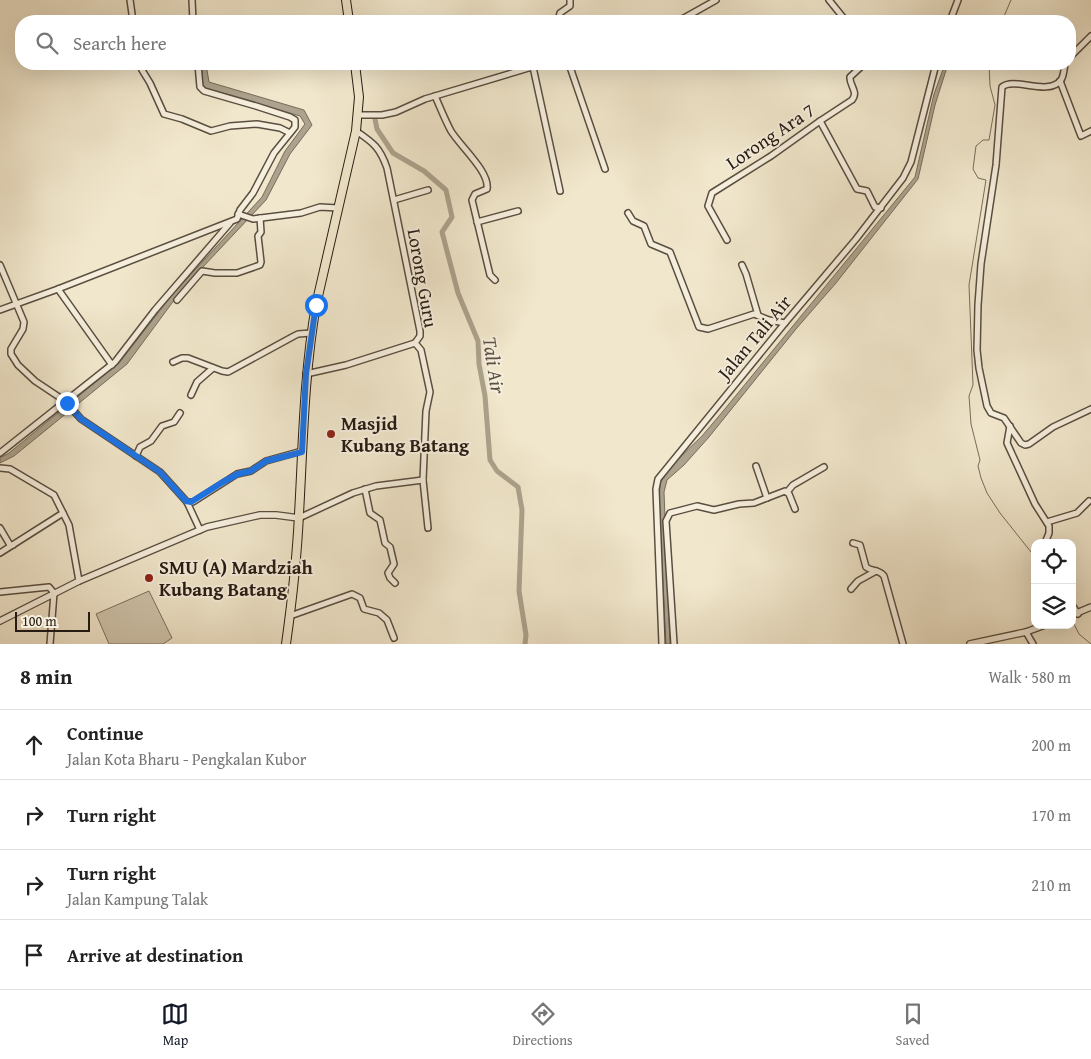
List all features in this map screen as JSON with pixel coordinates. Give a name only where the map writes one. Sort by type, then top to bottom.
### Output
[{"type":"main road","points":[[346,0],[348,15]]},
{"type":"main road","points":[[286,644],[299,518],[306,374],[311,334],[356,131],[359,97],[356,70]]},
{"type":"street","points":[[130,0],[132,15]]},
{"type":"street","points":[[192,0],[193,15]]},
{"type":"street","points":[[560,15],[570,6],[570,0]]},
{"type":"street","points":[[689,15],[716,0]]},
{"type":"street","points":[[829,0],[841,15]]},
{"type":"street","points":[[952,15],[958,0]]},
{"type":"street","points":[[1076,51],[1091,36]]},
{"type":"street","points":[[142,70],[164,114],[211,131],[230,126],[258,124],[280,128],[290,133]]},
{"type":"street","points":[[0,310],[237,219],[254,193],[274,153],[290,133],[295,123],[290,117],[204,91],[200,87],[199,70]]},
{"type":"street","points":[[358,115],[382,115],[396,112],[435,96],[523,70]]},
{"type":"street","points":[[534,70],[560,191]]},
{"type":"street","points":[[571,70],[605,170]]},
{"type":"street","name":"Lorong Ara 7","points":[[726,240],[708,206],[712,193],[771,156],[854,97],[855,92],[850,82],[850,76],[857,70]]},
{"type":"street","name":"Jalan Tali Air","points":[[662,644],[656,483],[661,474],[904,178],[911,162],[934,70]]},
{"type":"street","points":[[1063,70],[1060,80],[1080,136],[1091,131]]},
{"type":"street","points":[[1060,80],[1054,84],[1041,87],[1005,84],[1001,89],[996,165],[981,264],[977,350],[987,406],[991,413],[1002,416],[1021,443],[1029,444],[1053,427],[1091,409]]},
{"type":"street","points":[[435,96],[450,129],[481,171],[487,183],[487,189],[475,194],[472,200],[490,275],[495,280]]},
{"type":"street","points":[[820,121],[857,189],[868,191],[874,206],[881,208]]},
{"type":"street","name":"Lorong Guru","points":[[356,131],[371,141],[382,153],[394,200],[420,331],[420,336],[415,343],[421,350],[430,392],[426,411],[423,480],[428,528]]},
{"type":"street","points":[[394,200],[428,190]]},
{"type":"street","points":[[240,215],[251,219],[301,213],[320,207],[338,208]]},
{"type":"street","points":[[477,222],[518,211]]},
{"type":"street","points":[[628,213],[633,221],[644,226],[651,244],[670,252],[699,326],[708,329],[749,314],[784,323]]},
{"type":"street","points":[[177,300],[202,271],[237,273],[260,265],[262,262],[258,236],[261,232],[260,218]]},
{"type":"street","points":[[0,453],[112,365],[155,310],[232,222]]},
{"type":"street","points":[[0,265],[23,320],[24,326],[12,346],[13,356],[26,374],[66,402],[81,419],[160,472],[187,502],[200,530]]},
{"type":"street","points":[[742,265],[758,315]]},
{"type":"street","points":[[58,289],[112,365]]},
{"type":"street","points":[[173,362],[182,358],[188,358],[224,372],[230,372],[298,334],[311,334]]},
{"type":"street","points":[[306,374],[346,365],[415,343]]},
{"type":"street","points":[[191,395],[197,382],[213,368]]},
{"type":"street","points":[[136,456],[140,447],[151,441],[162,426],[174,422],[180,413]]},
{"type":"street","points":[[1010,426],[1007,442],[1035,504],[1047,522],[1049,533],[1047,539]]},
{"type":"street","points":[[187,502],[192,502],[223,482],[238,474],[251,471],[266,461],[302,452]]},
{"type":"street","points":[[756,466],[767,498]]},
{"type":"street","points":[[674,644],[667,516],[673,511],[698,506],[714,510],[739,504],[754,503],[782,492],[787,492],[793,485],[824,467]]},
{"type":"street","points":[[0,468],[9,468],[52,493],[69,525],[79,581]]},
{"type":"street","points":[[0,620],[79,581],[207,527],[260,515],[299,518],[365,489],[384,484],[423,480]]},
{"type":"street","points":[[365,489],[370,513],[380,520],[385,543],[390,547],[394,564],[388,573],[395,583]]},
{"type":"street","points":[[787,492],[795,509]]},
{"type":"street","points":[[1047,522],[1078,512],[1089,501]]},
{"type":"street","points":[[0,553],[63,513]]},
{"type":"street","points":[[0,528],[10,545],[13,545]]},
{"type":"street","points":[[853,543],[860,545],[862,548],[866,567],[880,571],[884,576],[904,644]]},
{"type":"street","points":[[851,589],[857,582],[876,570]]},
{"type":"street","points":[[0,592],[49,587],[54,593],[50,644]]},
{"type":"street","points":[[290,616],[352,594],[360,598],[364,609],[379,613],[388,620],[394,638]]},
{"type":"street","points":[[1076,614],[1091,607]]},
{"type":"street","points":[[970,644],[1034,629]]},
{"type":"street","points":[[1026,632],[1033,644]]},
{"type":"shaded area","points":[[202,70],[207,70],[209,82],[304,110],[312,125],[290,154],[266,200],[172,303],[127,364],[14,456],[0,463],[0,458],[9,453],[119,363],[172,295],[262,197],[285,151],[305,124],[300,116],[203,87]]},
{"type":"shaded area","points":[[943,70],[946,70],[935,105],[918,179],[836,283],[796,329],[709,437],[684,465],[667,480],[664,492],[670,644],[666,644],[659,510],[660,483],[673,464],[702,436],[724,410],[915,177],[934,94]]},
{"type":"shaded area","points":[[149,591],[172,638],[163,644],[109,644],[96,614]]},
{"type":"waterway","points":[[1005,15],[1011,0]]},
{"type":"waterway","points":[[989,70],[990,86],[995,105],[989,140],[983,140],[976,146],[973,169],[978,178],[986,180],[969,285],[973,385],[969,396],[971,424],[980,460],[978,466],[987,493],[1000,513],[1031,552]]},
{"type":"waterway","name":"Tali Air","points":[[375,119],[377,129],[393,153],[424,171],[446,190],[452,217],[442,232],[458,293],[478,341],[490,460],[497,471],[518,487],[522,510],[519,591],[526,635],[525,644]]},
{"type":"waterway","points":[[1076,628],[1079,634],[1091,644]]},
{"type":"place","name":"Masjid Kubang Batang","points":[[331,434]]},
{"type":"place","name":"SMU (A) Mardziah Kubang Batang","points":[[149,578]]},
{"type":"route","points":[[67,403],[81,419],[160,472],[186,501],[191,502],[223,482],[238,474],[251,471],[266,461],[302,452],[306,374],[316,305]]}]
